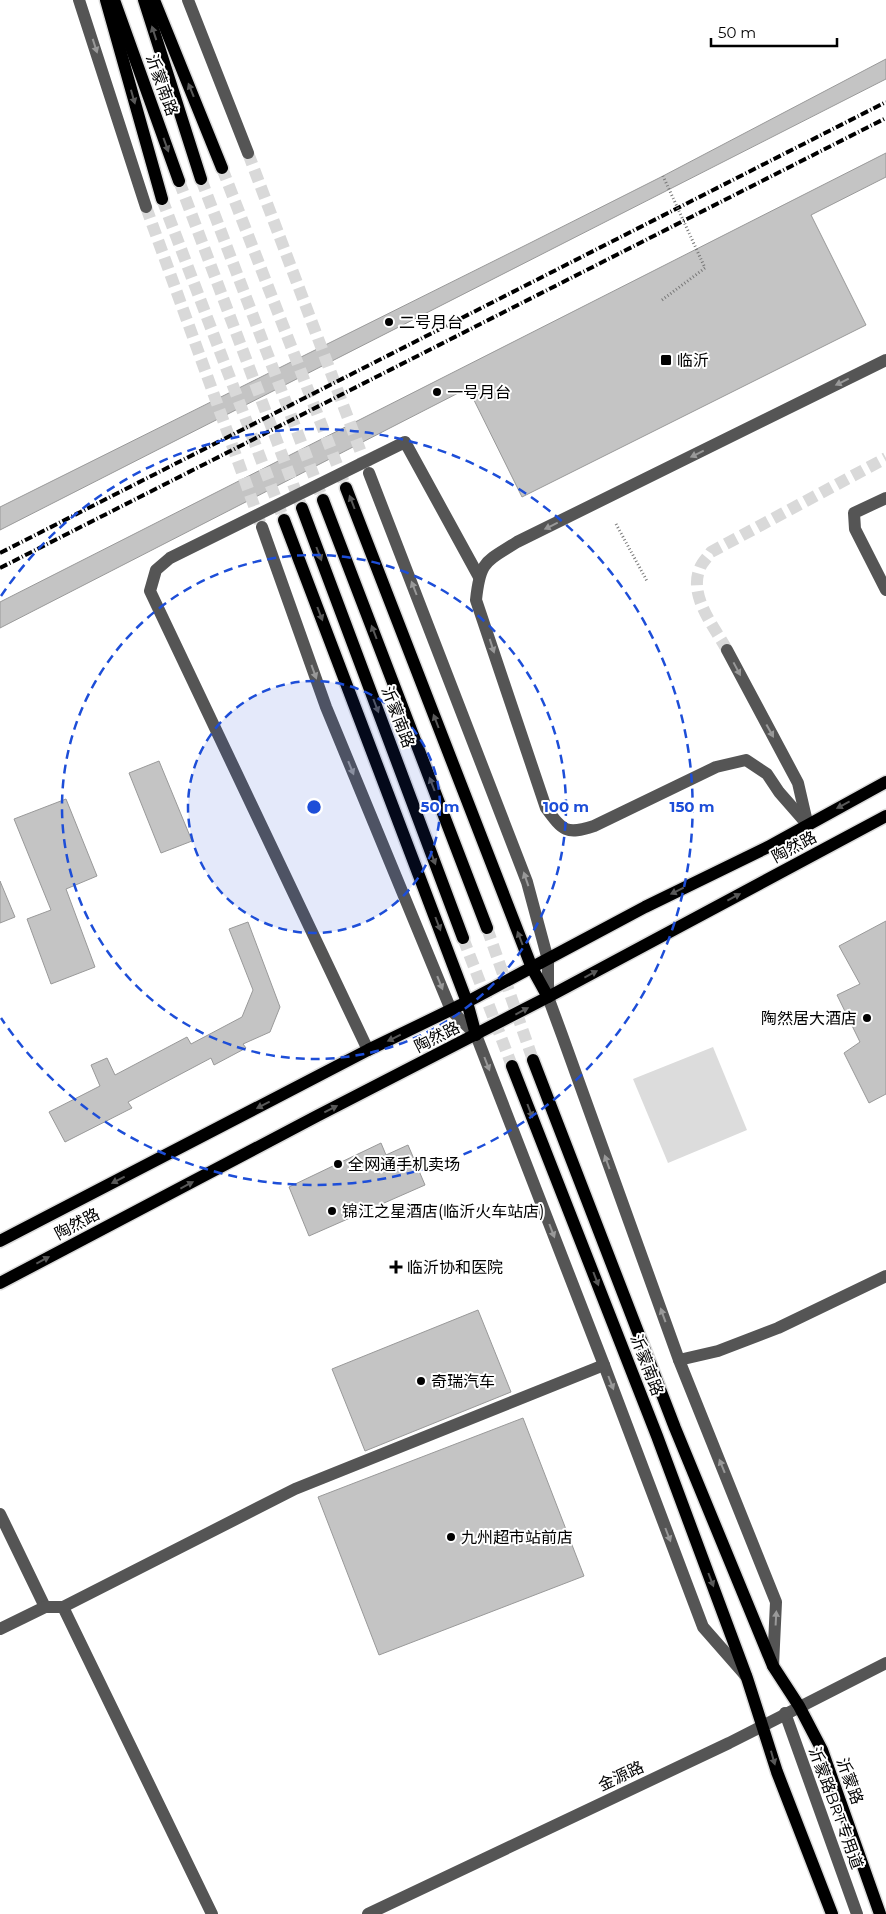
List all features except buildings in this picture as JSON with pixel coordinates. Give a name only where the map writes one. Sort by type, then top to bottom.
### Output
[{"type":"main road","points":[[106,0],[162,199]]},
{"type":"main road","name":"沂蒙南路","points":[[114,0],[179,181]]},
{"type":"main road","name":"沂蒙南路","points":[[144,0],[201,180]]},
{"type":"main road","points":[[154,0],[222,168]]},
{"type":"main road","points":[[346,488],[532,968],[548,997]]},
{"type":"main road","name":"沂蒙南路","points":[[323,500],[487,928]]},
{"type":"main road","name":"沂蒙南路","points":[[302,508],[463,938]]},
{"type":"main road","points":[[284,520],[467,1002],[476,1035]]},
{"type":"main road","name":"陶然路","points":[[0,1241],[368,1050],[467,1002],[645,907],[768,847],[886,782]]},
{"type":"main road","name":"陶然路","points":[[0,1283],[317,1116],[476,1035],[886,816]]},
{"type":"main road","name":"沂蒙南路","points":[[533,1060],[675,1428],[773,1666]]},
{"type":"main road","name":"沂蒙南路","points":[[512,1066],[657,1436],[747,1678]]},
{"type":"main road","name":"沂蒙路","points":[[773,1666],[799,1706],[822,1750],[880,1914]]},
{"type":"main road","points":[[747,1678],[777,1772],[832,1914]]},
{"type":"street","points":[[79,0],[146,208]]},
{"type":"street","points":[[188,0],[248,154]]},
{"type":"street","points":[[807,824],[779,792],[767,774],[746,760],[716,767],[594,826],[575,832],[560,826],[546,808],[476,600],[479,577],[486,562],[518,542],[886,360]]},
{"type":"street","points":[[368,1050],[150,591],[156,570],[170,558],[405,442],[479,577]]},
{"type":"street","points":[[369,473],[527,882],[548,960],[548,997],[679,1360],[776,1602],[773,1666]]},
{"type":"street","points":[[886,498],[854,513],[855,529],[886,590]]},
{"type":"street","points":[[262,527],[326,707],[451,1010],[476,1035],[703,1627],[747,1678]]},
{"type":"street","points":[[727,650],[798,782],[807,824]]},
{"type":"street","points":[[679,1360],[718,1351],[778,1328],[886,1276]]},
{"type":"street","points":[[0,1629],[45,1607],[63,1607],[295,1489],[604,1365]]},
{"type":"street","points":[[0,1514],[45,1607]]},
{"type":"street","points":[[63,1607],[212,1914]]},
{"type":"street","name":"金源路","points":[[368,1914],[729,1743],[886,1663]]},
{"type":"street","name":"沂蒙路BRT专用道","points":[[785,1713],[857,1914]]},
{"type":"path","points":[[662,300],[705,268],[663,176]]},
{"type":"path","points":[[616,524],[647,581]]},
{"type":"shaded area","points":[[713,1047],[747,1130],[668,1163],[633,1079]]},
{"type":"tunnel","points":[[248,153],[368,471]]},
{"type":"tunnel","points":[[222,168],[346,488]]},
{"type":"tunnel","points":[[201,179],[323,500]]},
{"type":"tunnel","points":[[179,181],[302,508]]},
{"type":"tunnel","points":[[162,199],[284,520]]},
{"type":"tunnel","points":[[146,207],[261,525]]},
{"type":"tunnel","points":[[727,650],[704,610],[697,589],[700,568],[711,552],[886,458]]},
{"type":"tunnel","points":[[487,928],[533,1060]]},
{"type":"tunnel","points":[[463,938],[512,1066]]},
{"type":"railway","points":[[0,553],[886,102]]},
{"type":"railway","points":[[0,568],[886,118]]},
{"type":"place","name":"二号月台","points":[[389,322]]},
{"type":"place","name":"临沂","points":[[666,360]]},
{"type":"place","name":"一号月台","points":[[437,392]]},
{"type":"place","name":"陶然居大酒店","points":[[867,1018]]},
{"type":"place","name":"全网通手机卖场","points":[[338,1164]]},
{"type":"place","name":"锦江之星酒店(临沂火车站店)","points":[[332,1211]]},
{"type":"place","name":"临沂协和医院","points":[[396,1267]]},
{"type":"place","name":"奇瑞汽车","points":[[421,1381]]},
{"type":"place","name":"九州超市站前店","points":[[451,1537]]}]
